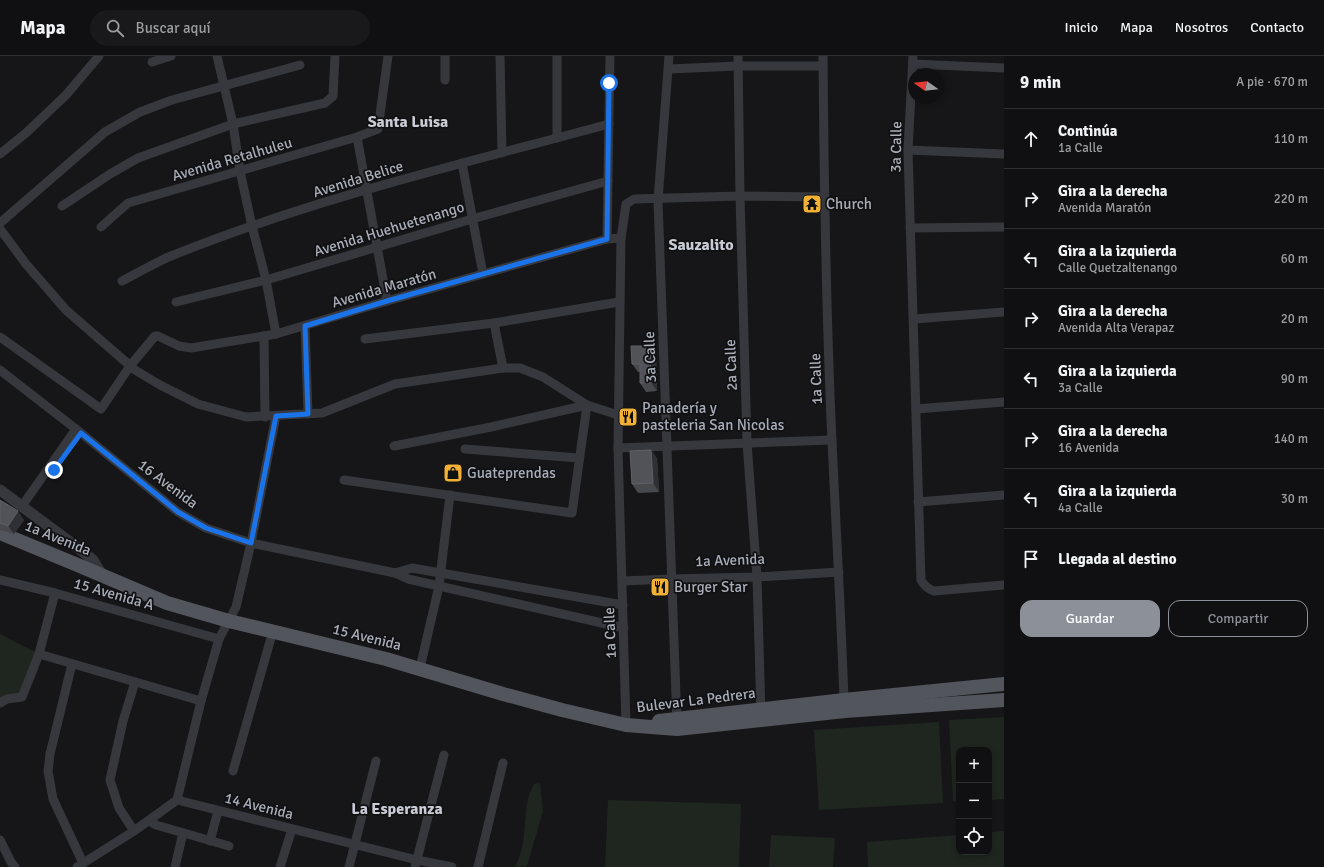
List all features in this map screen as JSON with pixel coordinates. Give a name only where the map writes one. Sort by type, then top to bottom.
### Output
[{"type":"main road","name":"1a Avenida","points":[[0,533],[102,575]]},
{"type":"main road","name":"15 Avenida","points":[[102,575],[168,603],[229,621],[420,668],[503,694],[626,725]]},
{"type":"main road","name":"Bulevar La Pedrera","points":[[761,715],[844,700],[1004,684]]},
{"type":"main road","name":"Bulevar La Pedrera","points":[[626,725],[677,724],[761,715],[1004,700]]},
{"type":"street","points":[[0,154],[26,133],[66,96],[99,56]]},
{"type":"street","points":[[152,62],[171,56]]},
{"type":"street","points":[[217,56],[225,85],[240,171],[266,280],[276,334]]},
{"type":"street","points":[[62,206],[110,174],[138,158],[233,124],[325,103],[333,96],[335,56]]},
{"type":"street","name":"Avenida Retalhuleu","points":[[101,227],[128,203],[357,137],[378,129],[388,56]]},
{"type":"street","points":[[445,56],[445,80]]},
{"type":"street","points":[[500,56],[502,153]]},
{"type":"street","points":[[557,138],[558,56]]},
{"type":"street","points":[[607,239],[610,56]]},
{"type":"street","name":"3a Calle","points":[[669,56],[658,200],[677,724]]},
{"type":"street","name":"2a Calle","points":[[738,56],[740,196],[747,443],[757,577],[761,715]]},
{"type":"street","points":[[914,60],[1004,68]]},
{"type":"street","name":"3a Calle","points":[[914,60],[908,150],[921,580],[924,585],[934,591],[1004,585]]},
{"type":"street","points":[[669,69],[823,61]]},
{"type":"street","name":"1a Calle","points":[[823,61],[824,197],[832,440],[844,700]]},
{"type":"street","points":[[0,223],[105,132],[140,112],[172,100],[300,65]]},
{"type":"street","name":"Avenida Belice","points":[[122,281],[170,257],[252,226],[366,190],[609,124]]},
{"type":"street","points":[[357,137],[387,301]]},
{"type":"street","points":[[908,150],[1004,154]]},
{"type":"street","points":[[462,163],[483,274]]},
{"type":"street","name":"Avenida Huehuetenango","points":[[176,302],[266,280],[472,219],[608,181]]},
{"type":"street","points":[[658,200],[740,196],[824,197]]},
{"type":"street","name":"1a Calle","points":[[626,725],[618,448],[620,238],[626,204],[634,199],[658,200]]},
{"type":"street","points":[[910,228],[1004,227]]},
{"type":"street","points":[[0,229],[26,264],[66,310],[130,366],[160,385],[198,404],[246,417],[322,414],[395,384],[503,368],[520,368],[543,377],[587,406],[618,415]]},
{"type":"street","name":"Avenida Maratón","points":[[130,366],[155,336],[179,346],[190,348],[276,334],[607,239],[620,238]]},
{"type":"street","points":[[365,339],[494,323],[619,302]]},
{"type":"street","points":[[914,320],[1004,312]]},
{"type":"street","points":[[494,323],[503,368]]},
{"type":"street","points":[[305,326],[308,414]]},
{"type":"street","points":[[264,336],[265,416]]},
{"type":"street","points":[[0,337],[101,410],[130,366]]},
{"type":"street","name":"16 Avenida","points":[[0,370],[79,431],[178,512],[206,528],[251,543],[395,573],[408,579],[624,628]]},
{"type":"street","points":[[916,409],[1004,402]]},
{"type":"street","points":[[394,446],[587,406]]},
{"type":"street","points":[[344,480],[572,513],[587,406]]},
{"type":"street","points":[[72,664],[50,754],[48,772],[53,799],[80,865],[149,821],[177,800],[201,701],[219,639],[236,607],[251,543],[276,416]]},
{"type":"street","points":[[24,507],[79,431]]},
{"type":"street","points":[[618,448],[832,440]]},
{"type":"street","points":[[465,450],[579,458]]},
{"type":"street","name":"15 Avenida A","points":[[0,490],[93,560],[102,575]]},
{"type":"street","points":[[420,668],[439,586],[450,495]]},
{"type":"street","points":[[918,502],[1004,495]]},
{"type":"street","name":"16 Avenida","points":[[395,573],[412,568],[623,605]]},
{"type":"street","name":"1a Avenida","points":[[622,581],[757,577],[839,572]]},
{"type":"street","name":"15 Avenida A","points":[[0,580],[55,593],[219,639]]},
{"type":"street","points":[[0,703],[7,699],[22,697],[39,654],[55,593]]},
{"type":"street","points":[[233,771],[273,631]]},
{"type":"street","points":[[39,654],[201,701]]},
{"type":"street","points":[[134,831],[119,808],[110,780],[123,721],[135,682]]},
{"type":"street","points":[[416,863],[444,755]]},
{"type":"street","points":[[349,867],[356,845],[376,761]]},
{"type":"street","points":[[478,867],[503,763]]},
{"type":"street","name":"14 Avenida","points":[[177,800],[356,845],[416,863],[452,867]]},
{"type":"street","points":[[210,841],[218,810]]},
{"type":"street","points":[[149,821],[156,825],[228,846]]},
{"type":"street","points":[[280,867],[292,829]]},
{"type":"street","points":[[175,867],[183,833]]},
{"type":"street","points":[[0,840],[15,867]]},
{"type":"shaded area","points":[[0,634],[39,654],[22,697],[0,703]]},
{"type":"shaded area","points":[[1004,717],[1004,799],[992,800],[992,747],[956,747],[956,801],[953,801],[949,720]]},
{"type":"shaded area","points":[[939,722],[943,803],[819,810],[814,730]]},
{"type":"shaded area","points":[[540,783],[543,811],[527,866],[515,867],[519,859],[523,842],[528,797],[534,784]]},
{"type":"shaded area","points":[[608,800],[741,804],[739,867],[605,867]]},
{"type":"shaded area","points":[[1004,831],[1004,867],[868,867],[867,842],[956,835],[956,855],[992,855],[992,832]]},
{"type":"shaded area","points":[[771,835],[835,838],[833,867],[769,867]]},
{"type":"building","points":[[631,346],[650,346],[651,383],[640,383],[640,364],[632,364]]},
{"type":"building","points":[[651,450],[653,483],[632,484],[630,451]]},
{"type":"building","points":[[0,500],[18,511],[8,526],[0,523]]},
{"type":"place","name":"Church","points":[[812,204]]},
{"type":"place","name":"Panadería y pasteleria San Nicolas","points":[[628,417]]},
{"type":"place","name":"Guateprendas","points":[[453,473]]},
{"type":"place","name":"Burger Star","points":[[660,587]]},
{"type":"district","name":"Santa Luisa","points":[[408,122]]},
{"type":"district","name":"Sauzalito","points":[[701,245]]},
{"type":"district","name":"La Esperanza","points":[[397,809]]},
{"type":"route","points":[[54,470],[81,433],[133,477],[178,512],[206,528],[251,543],[276,416],[308,414],[305,326],[387,301],[607,239],[609,83]]}]
